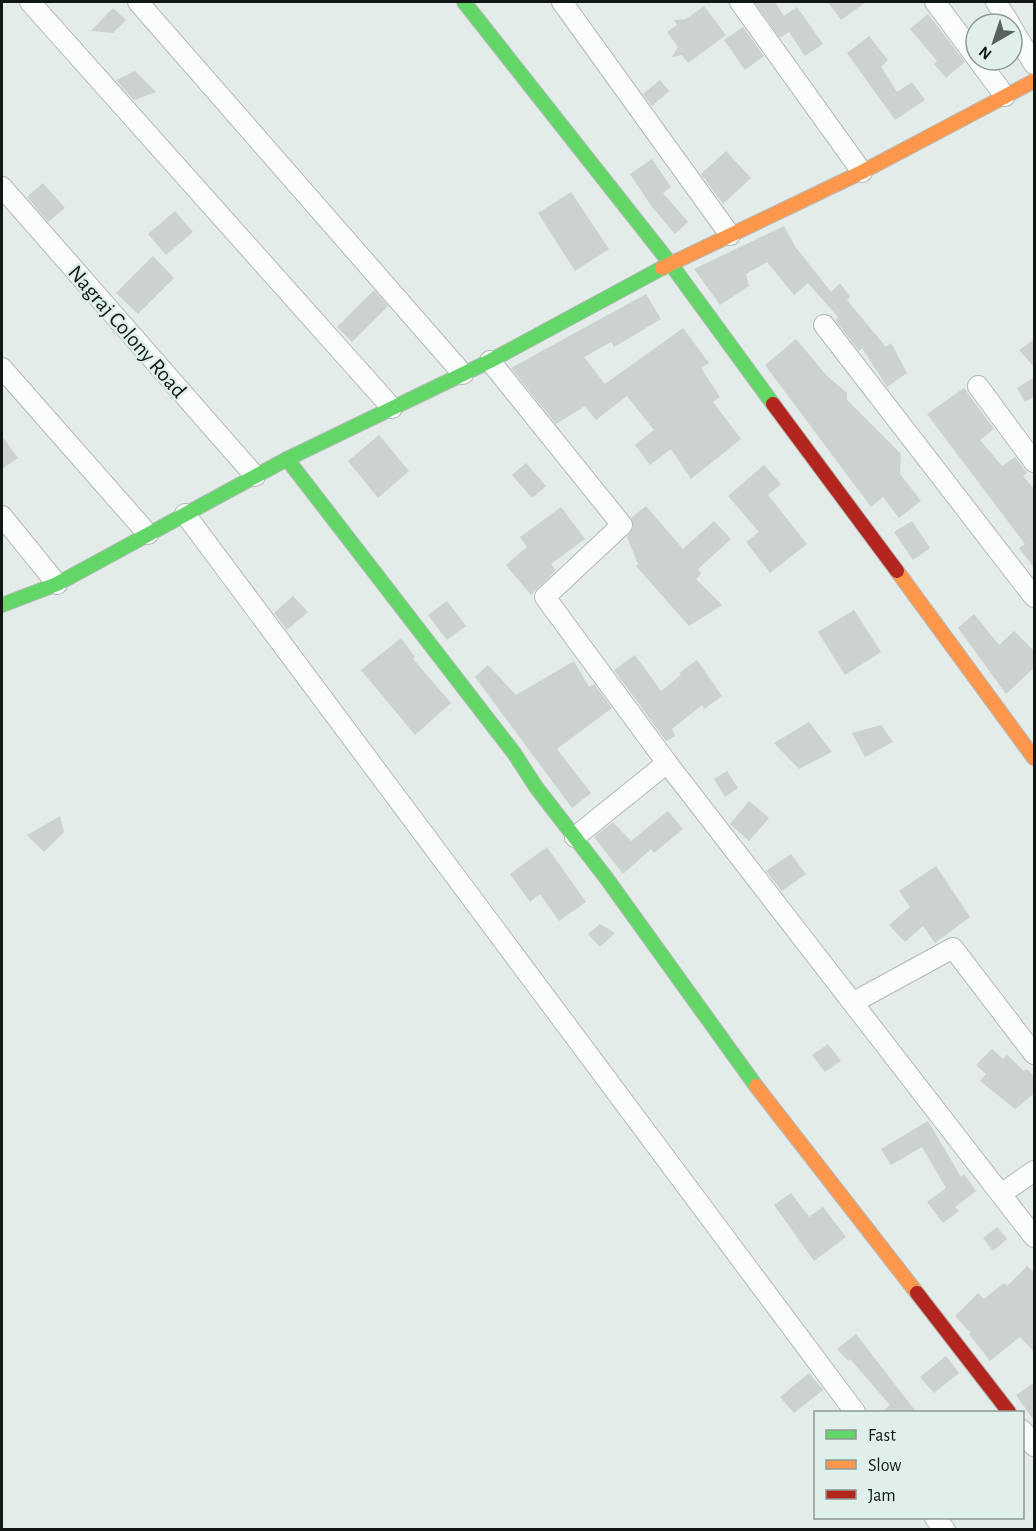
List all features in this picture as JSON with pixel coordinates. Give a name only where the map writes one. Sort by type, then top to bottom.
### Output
[{"type":"street","points":[[30,2],[392,408]]},
{"type":"street","points":[[138,2],[463,374]]},
{"type":"street","points":[[464,2],[670,263],[1035,758]]},
{"type":"street","points":[[562,2],[730,236]]},
{"type":"street","points":[[740,2],[862,172]]},
{"type":"street","points":[[935,2],[964,41]]},
{"type":"street","points":[[1024,47],[1035,64]]},
{"type":"street","points":[[987,72],[1005,96]]},
{"type":"street","points":[[2,605],[57,584],[287,459],[490,361],[670,263],[862,172],[1035,81]]},
{"type":"street","name":"Nagraj Colony Road","points":[[2,187],[255,476]]},
{"type":"street","points":[[824,325],[1035,597]]},
{"type":"street","points":[[490,361],[622,525],[545,597],[667,763],[1035,1237]]},
{"type":"street","points":[[2,368],[148,534]]},
{"type":"street","points":[[978,386],[1035,462]]},
{"type":"street","points":[[287,459],[464,687],[754,1083],[1007,1411]]},
{"type":"street","points":[[185,514],[854,1411]]},
{"type":"street","points":[[2,516],[57,584]]},
{"type":"street","points":[[575,837],[667,763]]},
{"type":"street","points":[[854,1002],[953,948],[1035,1054]]},
{"type":"street","points":[[1001,1194],[1035,1171]]},
{"type":"street","points":[[1024,1431],[1035,1446]]},
{"type":"building","points":[[754,2],[775,2],[784,16],[797,7],[823,44],[805,56],[789,32],[780,38]]},
{"type":"building","points":[[828,2],[866,2],[841,20]]},
{"type":"building","points":[[704,6],[726,35],[688,63],[682,55],[672,57],[678,47],[667,32],[677,25],[674,20],[686,19]]},
{"type":"building","points":[[113,8],[126,20],[113,33],[91,31]]},
{"type":"building","points":[[928,14],[964,63],[946,78],[934,64],[937,61],[910,29]]},
{"type":"building","points":[[743,27],[764,56],[745,70],[724,40]]},
{"type":"building","points":[[869,36],[888,60],[881,67],[897,92],[912,82],[925,100],[895,120],[847,53]]},
{"type":"building","points":[[135,71],[156,92],[134,100],[131,97],[116,80]]},
{"type":"building","points":[[660,80],[669,91],[652,106],[643,94]]},
{"type":"building","points":[[726,151],[751,178],[723,204],[701,174]]},
{"type":"building","points":[[652,159],[671,187],[663,193],[688,222],[675,234],[652,207],[630,174]]},
{"type":"building","points":[[43,183],[65,208],[48,222],[27,197]]},
{"type":"building","points":[[571,192],[609,249],[575,271],[538,213]]},
{"type":"building","points":[[175,211],[193,232],[166,255],[148,234]]},
{"type":"building","points":[[784,226],[795,246],[831,292],[840,283],[850,297],[847,300],[886,347],[891,343],[907,373],[887,387],[862,348],[859,351],[835,320],[838,317],[808,283],[794,295],[767,262],[746,274],[749,286],[720,305],[694,269]]},
{"type":"building","points":[[153,256],[174,278],[138,314],[116,293]]},
{"type":"building","points":[[374,290],[388,306],[352,342],[337,327]]},
{"type":"building","points":[[646,294],[661,319],[614,347],[611,342],[584,357],[605,384],[683,328],[709,363],[701,368],[720,397],[713,402],[741,439],[691,479],[671,449],[650,465],[635,445],[654,430],[627,396],[596,420],[585,406],[556,424],[511,368]]},
{"type":"building","points":[[796,339],[827,376],[847,393],[847,400],[901,454],[900,474],[921,501],[899,518],[883,497],[871,507],[765,365]]},
{"type":"building","points":[[1035,339],[1035,368],[1019,350]]},
{"type":"building","points":[[1035,377],[1035,396],[1025,402],[1017,388]]},
{"type":"building","points":[[964,388],[994,429],[980,440],[1002,466],[1015,457],[1027,473],[1023,476],[1035,490],[1035,569],[1019,548],[1025,544],[927,414]]},
{"type":"building","points":[[379,435],[409,471],[378,498],[348,461]]},
{"type":"building","points":[[2,436],[18,458],[2,469]]},
{"type":"building","points":[[526,463],[546,486],[532,498],[512,475]]},
{"type":"building","points":[[764,465],[781,484],[768,495],[807,544],[770,573],[746,542],[759,532],[728,496]]},
{"type":"building","points":[[646,506],[683,549],[714,521],[731,539],[698,569],[701,574],[696,579],[722,605],[689,626],[636,566],[638,564],[627,537],[633,528],[631,518]]},
{"type":"building","points":[[561,507],[585,539],[551,564],[556,570],[531,595],[506,565],[527,547],[520,537]]},
{"type":"building","points":[[912,521],[930,548],[913,560],[894,532]]},
{"type":"building","points":[[293,596],[308,612],[287,630],[274,613]]},
{"type":"building","points":[[447,601],[466,626],[447,640],[428,615]]},
{"type":"building","points":[[854,610],[881,652],[845,675],[818,632]]},
{"type":"building","points":[[974,614],[999,645],[1014,631],[1035,652],[1035,667],[1006,694],[958,628]]},
{"type":"building","points":[[401,638],[415,657],[413,659],[451,703],[415,735],[361,670]]},
{"type":"building","points":[[635,655],[661,691],[681,675],[679,673],[697,660],[722,696],[704,709],[702,705],[672,729],[675,736],[666,741],[614,670]]},
{"type":"building","points":[[574,661],[589,687],[594,684],[612,708],[557,749],[591,793],[572,808],[475,677],[488,665],[516,695]]},
{"type":"building","points":[[809,722],[832,752],[799,769],[774,743]]},
{"type":"building","points":[[881,725],[893,742],[865,757],[852,733]]},
{"type":"building","points":[[727,771],[738,788],[725,797],[714,779]]},
{"type":"building","points":[[749,801],[769,818],[749,841],[730,824]]},
{"type":"building","points":[[668,811],[683,829],[654,853],[651,849],[623,874],[594,837],[613,822],[631,841]]},
{"type":"building","points":[[60,816],[64,832],[44,852],[27,835]]},
{"type":"building","points":[[547,847],[586,902],[559,921],[540,894],[530,902],[510,874]]},
{"type":"building","points":[[791,854],[806,874],[782,891],[766,871]]},
{"type":"building","points":[[936,866],[970,917],[935,943],[923,926],[905,942],[889,925],[910,907],[899,891]]},
{"type":"building","points":[[600,924],[615,933],[600,947],[588,934]]},
{"type":"building","points":[[828,1044],[841,1061],[825,1072],[812,1055]]},
{"type":"building","points":[[992,1049],[1003,1059],[1007,1055],[1024,1071],[1027,1069],[1035,1078],[1035,1093],[1015,1109],[980,1081],[986,1074],[976,1065]]},
{"type":"building","points":[[928,1121],[961,1177],[964,1174],[976,1191],[955,1207],[959,1211],[943,1223],[927,1202],[946,1188],[922,1147],[891,1165],[881,1149]]},
{"type":"building","points":[[791,1193],[809,1217],[823,1207],[846,1237],[814,1261],[774,1205]]},
{"type":"building","points":[[997,1227],[1007,1239],[993,1251],[983,1238]]},
{"type":"building","points":[[1027,1266],[1035,1273],[1035,1353],[1020,1337],[990,1361],[969,1334],[971,1333],[955,1316],[978,1293],[984,1299],[1004,1283],[1007,1286]]},
{"type":"building","points":[[856,1334],[915,1411],[883,1411],[890,1405],[850,1359],[848,1361],[837,1349]]},
{"type":"building","points":[[946,1356],[959,1373],[934,1393],[920,1377]]},
{"type":"building","points":[[809,1373],[823,1390],[794,1413],[780,1397]]},
{"type":"building","points":[[1035,1382],[1035,1422],[1016,1395]]},
{"type":"traffic: fast","points":[[464,2],[670,263],[773,404]]},
{"type":"traffic: fast","points":[[2,605],[57,584],[287,459],[490,361],[662,268]]},
{"type":"traffic: fast","points":[[287,459],[514,753],[536,787],[607,879],[756,1086]]},
{"type":"traffic: slow","points":[[662,268],[862,172],[1034,81]]},
{"type":"traffic: slow","points":[[897,571],[1034,758]]},
{"type":"traffic: slow","points":[[756,1086],[917,1293]]},
{"type":"traffic: jam","points":[[773,404],[897,571]]},
{"type":"traffic: jam","points":[[917,1293],[1008,1411]]}]
